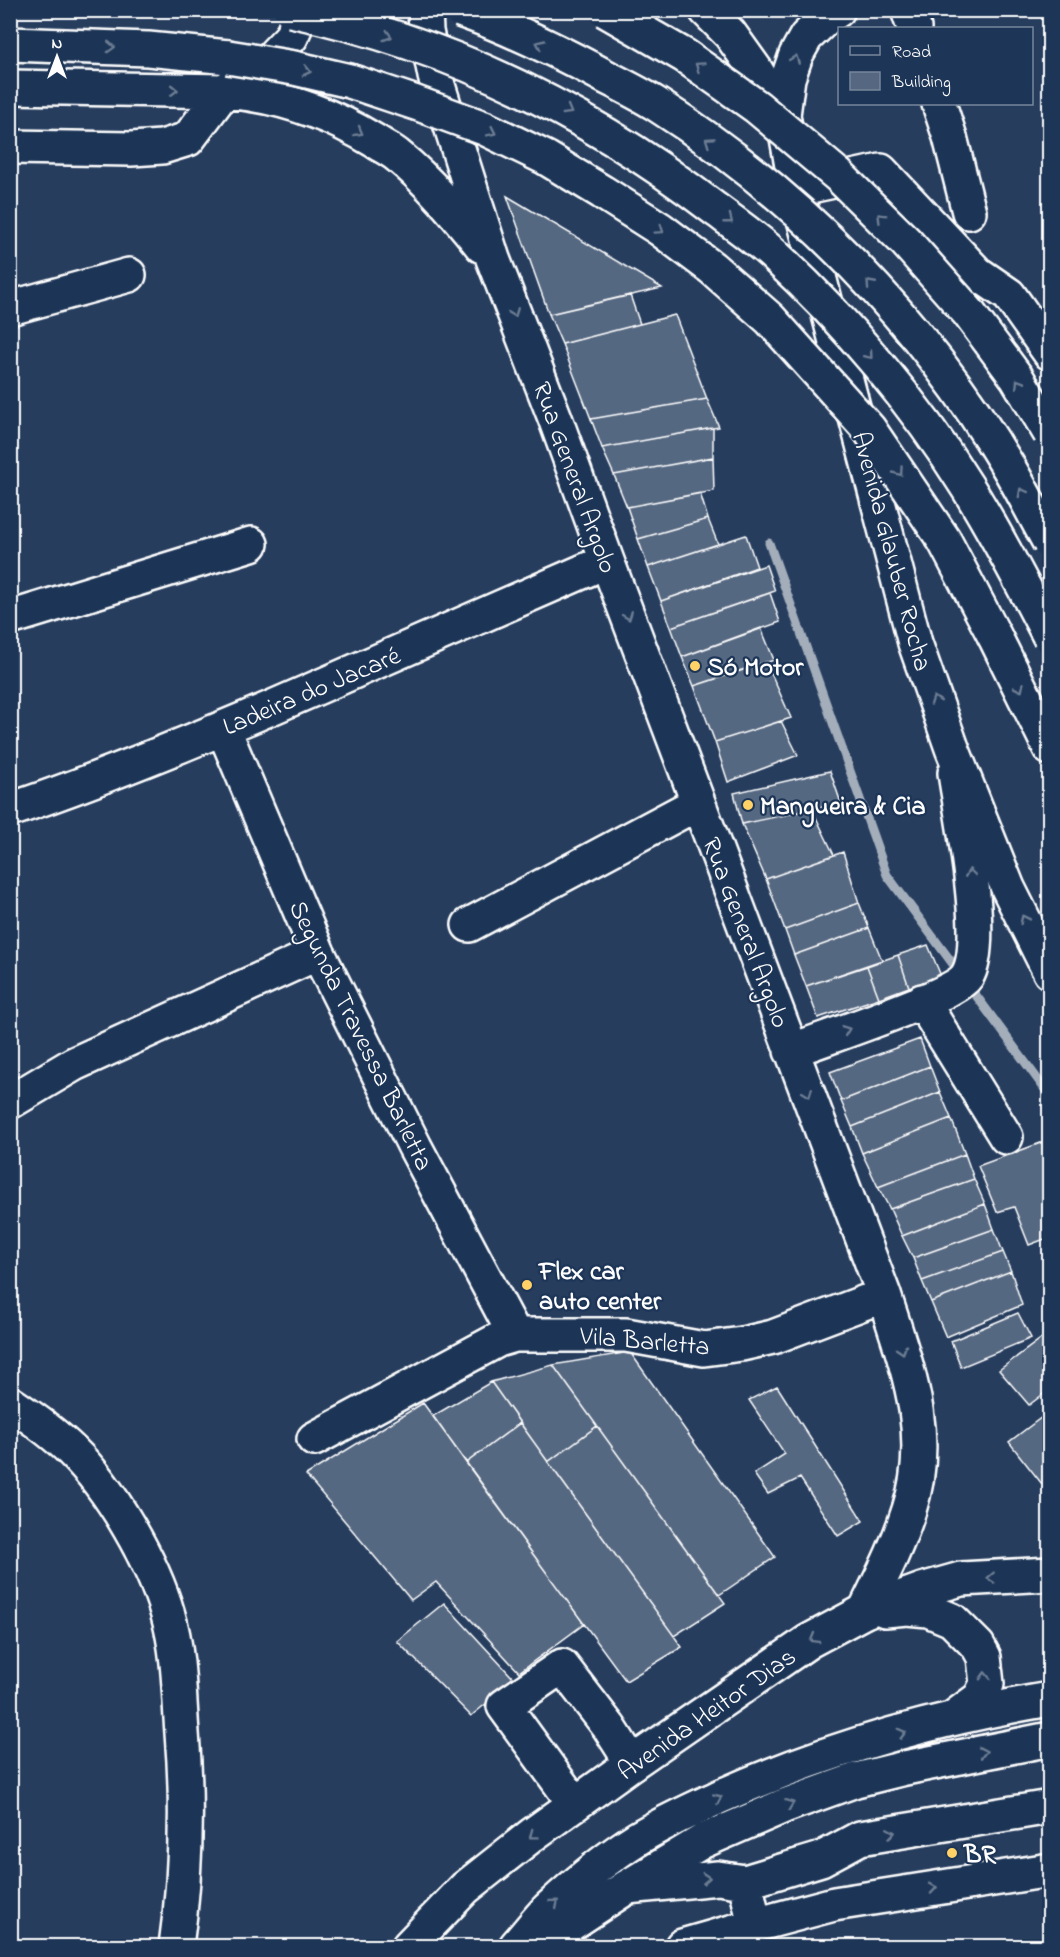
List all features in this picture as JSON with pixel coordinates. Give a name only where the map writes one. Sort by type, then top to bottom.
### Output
[{"type":"main road","points":[[291,10],[401,40],[474,67],[555,104],[638,153],[770,251],[839,320],[886,374],[928,430],[968,488],[1010,560],[1050,637]]},
{"type":"main road","points":[[10,147],[131,149],[162,147],[188,139],[224,91],[270,59],[291,37],[303,10]]},
{"type":"main road","points":[[425,10],[426,31],[435,76],[493,259]]},
{"type":"main road","points":[[460,10],[493,22],[578,62],[655,103],[729,155],[801,214],[866,279],[920,341],[965,402],[1008,467],[1050,543]]},
{"type":"main road","points":[[604,10],[685,56],[739,94],[839,176],[906,242],[968,312],[1017,378],[1050,433]]},
{"type":"main road","name":"Avenida Glauber Rocha","points":[[706,10],[730,34],[755,69],[783,116]]},
{"type":"main road","name":"Avenida Glauber Rocha","points":[[838,10],[806,37],[796,55],[788,78],[783,116],[796,189],[915,644],[952,748],[1008,888],[1050,972]]},
{"type":"main road","points":[[908,10],[914,27]]},
{"type":"main road","points":[[10,44],[196,53],[294,68],[350,81],[416,102],[484,128],[546,159],[660,230],[712,268],[770,319],[869,429],[944,540],[1050,748]]},
{"type":"main road","points":[[10,87],[224,91],[251,93],[305,107],[354,128],[397,155],[440,195],[493,259]]},
{"type":"main road","points":[[939,105],[969,212]]},
{"type":"main road","points":[[796,189],[881,171],[977,273],[1010,295],[1050,353]]},
{"type":"main road","name":"Rua General Argolo","points":[[493,259],[555,418],[884,1295],[905,1359],[920,1427],[917,1480],[909,1510],[893,1551],[865,1611]]},
{"type":"main road","points":[[10,308],[129,275]]},
{"type":"main road","points":[[10,618],[251,544]]},
{"type":"main road","name":"Ladeira do Jacaré","points":[[10,810],[64,792],[223,728],[380,662],[607,561]]},
{"type":"main road","name":"Segunda Travessa Barletta","points":[[223,728],[318,953],[415,1147],[515,1335]]},
{"type":"main road","points":[[791,1051],[922,1002],[959,984],[967,976],[972,962],[975,939],[971,880],[952,748]]},
{"type":"main road","points":[[469,925],[698,802]]},
{"type":"main road","points":[[10,1102],[74,1064],[318,953]]},
{"type":"main road","points":[[922,1002],[1006,1137]]},
{"type":"main road","name":"Vila Barletta","points":[[314,1439],[498,1340],[515,1335],[626,1335],[704,1349],[773,1337],[884,1295]]},
{"type":"main road","points":[[10,1403],[71,1450],[103,1486],[130,1530],[154,1578],[168,1614],[175,1644],[186,1780],[185,1856],[176,1947]]},
{"type":"main road","name":"Avenida Heitor Dias","points":[[409,1947],[465,1888],[532,1835],[809,1641],[865,1611],[922,1590],[961,1579],[1050,1574]]},
{"type":"main road","points":[[865,1611],[907,1608],[928,1610],[952,1620],[978,1646],[984,1657],[987,1684],[980,1698],[952,1719]]},
{"type":"main road","points":[[576,1804],[504,1706],[562,1666],[609,1727],[632,1763]]},
{"type":"main road","points":[[516,1947],[548,1909],[595,1869],[638,1838],[682,1815],[762,1778],[843,1748],[952,1719],[1050,1699]]},
{"type":"main road","points":[[539,1947],[560,1930],[703,1841],[784,1806],[856,1780],[1050,1739]]},
{"type":"main road","points":[[627,1887],[718,1878],[745,1882],[821,1859],[841,1846],[860,1838],[1050,1807]]},
{"type":"main road","points":[[821,1859],[834,1904]]},
{"type":"main road","points":[[682,1947],[834,1904],[1050,1870]]},
{"type":"main road","points":[[745,1882],[755,1925]]},
{"type":"building","points":[[507,196],[662,288],[549,314]]},
{"type":"building","points":[[630,295],[640,324],[562,344],[549,314]]},
{"type":"building","points":[[675,315],[707,399],[591,419],[562,344]]},
{"type":"building","points":[[707,399],[719,427],[602,448],[591,419]]},
{"type":"building","points":[[713,428],[713,457],[614,475],[602,448]]},
{"type":"building","points":[[713,457],[714,491],[627,507],[614,475]]},
{"type":"building","points":[[700,493],[708,519],[638,539],[627,507]]},
{"type":"building","points":[[708,519],[718,544],[648,567],[638,539]]},
{"type":"building","points":[[746,535],[757,567],[661,601],[648,567]]},
{"type":"building","points":[[766,565],[775,591],[671,627],[661,601]]},
{"type":"building","points":[[770,593],[780,622],[682,657],[671,627]]},
{"type":"building","points":[[761,628],[774,660],[694,686],[682,657]]},
{"type":"building","points":[[766,662],[791,718],[715,742],[694,686]]},
{"type":"building","points":[[781,721],[798,755],[728,782],[715,742]]},
{"type":"building","points":[[830,771],[841,803],[742,824],[734,793]]},
{"type":"building","points":[[812,809],[834,855],[766,879],[742,824]]},
{"type":"building","points":[[843,852],[859,903],[785,930],[766,879]]},
{"type":"building","points":[[859,903],[869,928],[794,955],[785,930]]},
{"type":"building","points":[[869,928],[882,960],[806,986],[794,955]]},
{"type":"building","points":[[928,945],[941,976],[909,987],[898,955]]},
{"type":"building","points":[[898,955],[909,987],[879,998],[867,966]]},
{"type":"building","points":[[867,966],[879,998],[818,1018],[806,986]]},
{"type":"building","points":[[920,1039],[930,1066],[841,1101],[830,1072]]},
{"type":"building","points":[[930,1066],[940,1092],[852,1127],[841,1101]]},
{"type":"building","points":[[940,1092],[951,1118],[862,1153],[852,1127]]},
{"type":"building","points":[[951,1118],[965,1154],[878,1187],[862,1153]]},
{"type":"building","points":[[1046,1141],[1050,1149],[1050,1237],[1029,1245],[1014,1207],[997,1212],[978,1166]]},
{"type":"building","points":[[965,1154],[974,1179],[890,1209],[878,1187]]},
{"type":"building","points":[[974,1179],[985,1204],[902,1236],[890,1209]]},
{"type":"building","points":[[985,1204],[994,1229],[913,1258],[902,1236]]},
{"type":"building","points":[[994,1229],[1003,1252],[922,1281],[913,1258]]},
{"type":"building","points":[[1003,1252],[1011,1271],[931,1302],[922,1281]]},
{"type":"building","points":[[1011,1271],[1022,1305],[946,1337],[931,1302]]},
{"type":"building","points":[[1018,1313],[1031,1338],[961,1367],[951,1341]]},
{"type":"building","points":[[1050,1332],[1050,1389],[1029,1405],[999,1370]]},
{"type":"building","points":[[630,1352],[775,1557],[719,1595],[553,1365]]},
{"type":"building","points":[[553,1365],[597,1426],[548,1462],[491,1382]]},
{"type":"building","points":[[491,1382],[520,1423],[466,1463],[433,1416]]},
{"type":"building","points":[[777,1386],[863,1521],[838,1536],[800,1478],[768,1494],[754,1474],[785,1454],[749,1400]]},
{"type":"building","points":[[423,1403],[584,1624],[519,1672],[436,1582],[411,1600],[306,1475]]},
{"type":"building","points":[[1050,1411],[1050,1478],[1042,1484],[1009,1442]]},
{"type":"building","points":[[520,1423],[682,1647],[626,1681],[466,1463]]},
{"type":"building","points":[[597,1426],[725,1603],[674,1636],[548,1462]]},
{"type":"building","points":[[444,1603],[515,1680],[471,1716],[397,1641]]},
{"type":"waterway","points":[[769,543],[887,875],[953,964]]},
{"type":"waterway","points":[[975,994],[1050,1096]]},
{"type":"place","name":"Só Motor","points":[[695,666]]},
{"type":"place","name":"Mangueira & Cia","points":[[748,805]]},
{"type":"place","name":"Flex car auto center","points":[[527,1285]]},
{"type":"place","name":"BR","points":[[952,1853]]}]
